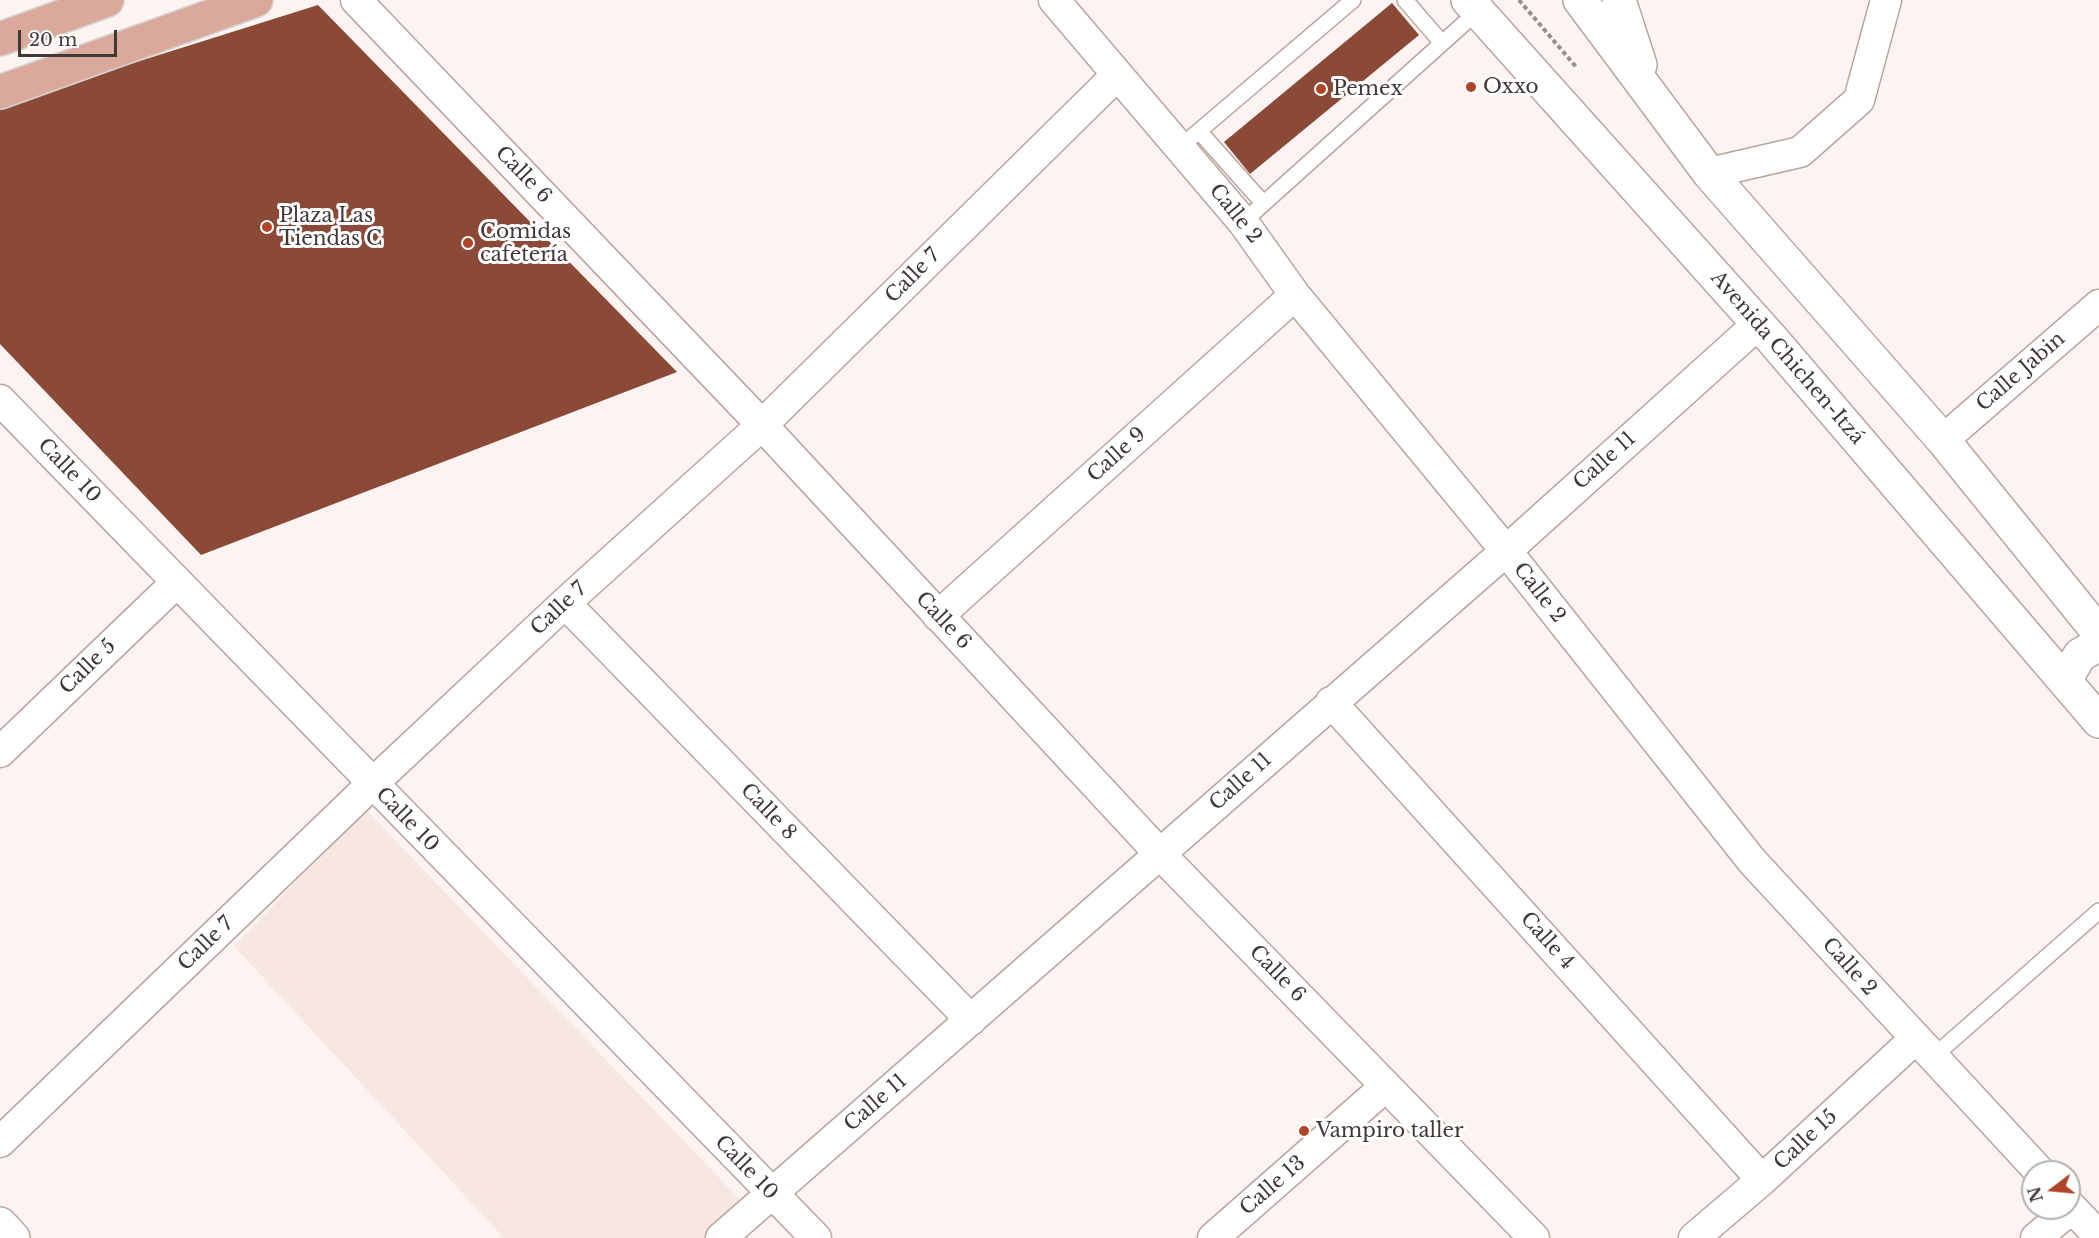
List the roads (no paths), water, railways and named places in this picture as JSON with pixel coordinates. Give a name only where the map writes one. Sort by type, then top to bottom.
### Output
[{"type":"main road","points":[[0,39],[107,0]]},
{"type":"main road","points":[[0,92],[256,0]]},
{"type":"main road","points":[[1580,0],[1709,173],[1943,440],[2099,633]]},
{"type":"main road","points":[[1619,0],[1648,90]]},
{"type":"main road","name":"Avenida Chichen-Itzá","points":[[1473,5],[1758,324],[2099,721]]},
{"type":"main road","points":[[2065,680],[2080,654],[2099,644]]},
{"type":"main road","points":[[0,1224],[13,1238]]},
{"type":"street","name":"Calle 6","points":[[356,0],[762,425],[1160,854],[1534,1238]]},
{"type":"street","name":"Calle 2","points":[[1054,0],[1117,75],[1189,139],[1253,213],[1295,295],[1506,551],[1752,861],[2029,1160]]},
{"type":"street","points":[[1709,173],[1800,152],[1859,100],[1886,0]]},
{"type":"street","name":"Calle 7","points":[[0,1142],[372,784],[565,603],[762,425],[1117,75]]},
{"type":"street","name":"Calle 9","points":[[938,616],[1295,295]]},
{"type":"street","name":"Calle Jabin","points":[[1943,440],[2099,305]]},
{"type":"street","name":"Calle 11","points":[[721,1238],[1506,551],[1758,324]]},
{"type":"street","name":"Calle 10","points":[[0,400],[816,1238]]},
{"type":"street","name":"Calle 5","points":[[0,752],[177,582]]},
{"type":"street","name":"Calle 8","points":[[565,603],[971,1020]]},
{"type":"street","name":"Calle 4","points":[[1331,702],[1762,1180]]},
{"type":"street","name":"Calle 15","points":[[1694,1238],[1924,1048]]},
{"type":"street","name":"Calle 13","points":[[1213,1238],[1386,1086]]},
{"type":"street","points":[[2081,1217],[2099,1236]]},
{"type":"street","points":[[2036,1238],[2055,1220]]},
{"type":"lane","points":[[1189,139],[1353,0]]},
{"type":"lane","points":[[1405,0],[1442,43]]},
{"type":"lane","points":[[1253,213],[1442,43],[1473,5]]},
{"type":"lane","points":[[1924,1048],[2099,911]]},
{"type":"place","name":"Oxxo","points":[[1471,87]]},
{"type":"place","name":"Pemex","points":[[1321,89]]},
{"type":"place","name":"Plaza Las Tiendas C","points":[[267,227]]},
{"type":"place","name":"Comidas cafetería","points":[[468,243]]},
{"type":"place","name":"Vampiro taller","points":[[1304,1131]]}]
